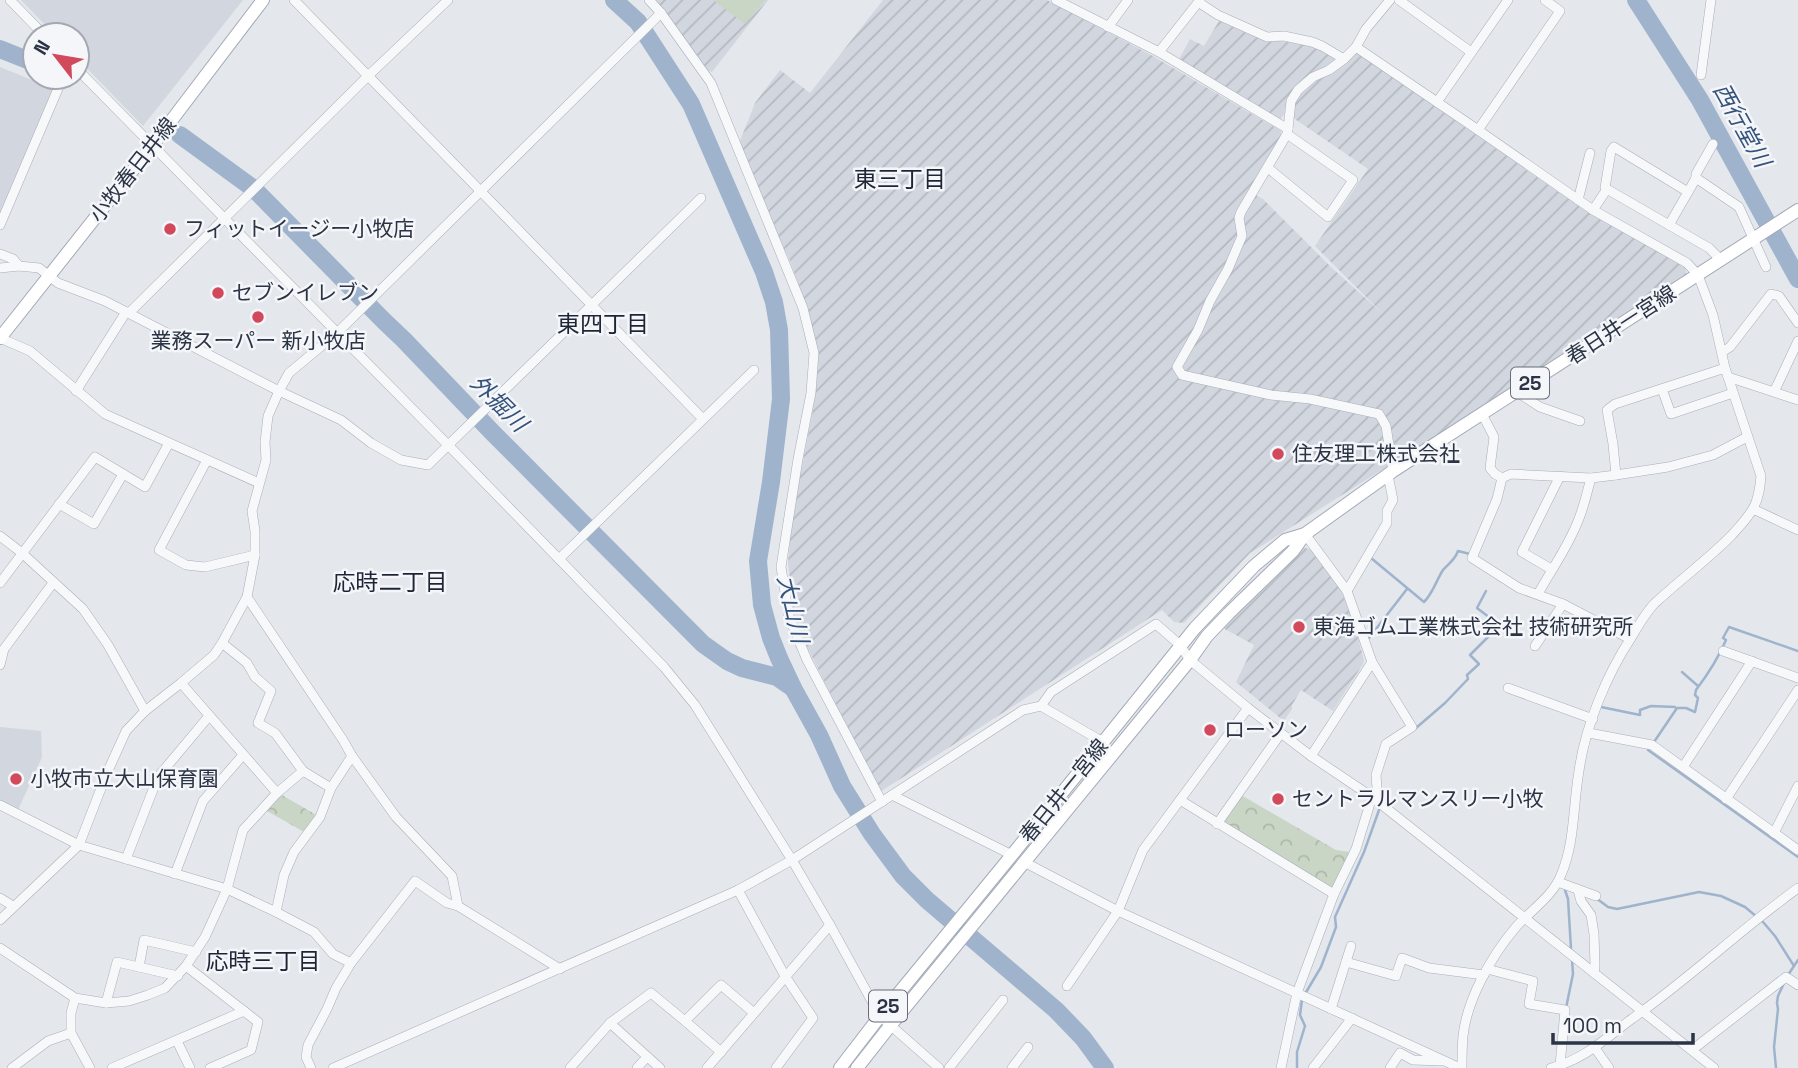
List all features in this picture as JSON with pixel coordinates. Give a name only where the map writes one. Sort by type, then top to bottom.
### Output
[{"type":"main road","name":"小牧春日井線","points":[[0,338],[263,0]]},
{"type":"main road","name":"春日井一宮線","points":[[840,1068],[1180,645],[1254,566],[1285,540],[1305,534],[1391,473],[1798,210]]},
{"type":"main road","name":"春日井一宮線","points":[[857,1068],[1207,636],[1293,551],[1305,534]]},
{"type":"street","points":[[10,0],[30,21]]},
{"type":"street","points":[[294,0],[703,419]]},
{"type":"street","points":[[76,391],[127,312],[448,0]]},
{"type":"street","points":[[649,0],[711,83],[803,308],[814,353],[811,393],[782,567],[789,617],[807,660],[879,803]]},
{"type":"street","points":[[1108,27],[1128,0]]},
{"type":"street","points":[[1347,591],[1387,523],[1387,511],[1393,500],[1386,426],[1379,414],[1310,399],[1271,395],[1182,374],[1177,367],[1228,269],[1241,236],[1241,212],[1287,132],[1291,102],[1298,90],[1313,77],[1329,70],[1356,47],[1366,29],[1390,0]]},
{"type":"street","points":[[1399,0],[1471,52]]},
{"type":"street","points":[[1478,130],[1560,11],[1545,0]]},
{"type":"street","points":[[1701,75],[1711,0]]},
{"type":"street","points":[[1159,52],[1199,1],[1218,15],[1267,37],[1284,36],[1312,42],[1344,59]]},
{"type":"street","points":[[1063,2],[1159,52],[1287,132],[1353,180],[1328,217],[1268,169]]},
{"type":"street","points":[[1437,102],[1503,2]]},
{"type":"street","points":[[0,920],[79,845],[126,731],[145,711],[214,655],[247,597],[255,555],[252,511],[266,460],[268,416],[289,373],[337,333],[661,13]]},
{"type":"street","points":[[1024,862],[1118,911],[1461,1068],[1467,1017],[1486,972],[1502,945],[1536,909],[1562,873],[1570,844],[1579,768],[1608,677],[1653,605],[1716,551],[1753,509],[1759,494],[1761,476],[1733,393],[1713,315],[1698,275],[1687,263],[1593,211],[1356,47]]},
{"type":"street","points":[[91,83],[663,667],[695,705],[792,860],[880,1016],[939,1068]]},
{"type":"street","points":[[0,225],[57,91]]},
{"type":"street","points":[[1670,225],[1713,144]]},
{"type":"street","points":[[1688,192],[1614,147],[1605,188],[1709,248],[1721,260]]},
{"type":"street","points":[[1578,200],[1590,153]]},
{"type":"street","points":[[1696,178],[1739,207],[1766,267]]},
{"type":"street","points":[[1593,211],[1607,188]]},
{"type":"street","points":[[0,268],[19,265],[39,268],[58,283],[105,301],[341,420],[371,443],[401,460],[428,465],[701,198]]},
{"type":"street","points":[[0,254],[13,259],[19,265]]},
{"type":"street","points":[[1722,352],[1730,347],[1771,295],[1779,296],[1798,323]]},
{"type":"street","points":[[0,338],[30,351],[105,414],[259,483]]},
{"type":"street","points":[[1774,392],[1798,341]]},
{"type":"street","points":[[559,559],[754,370]]},
{"type":"street","points":[[1616,475],[1607,411],[1615,404],[1727,372],[1798,400]]},
{"type":"street","points":[[1662,389],[1671,414],[1733,393]]},
{"type":"street","points":[[1517,392],[1540,407],[1580,421]]},
{"type":"street","points":[[1482,414],[1494,437],[1490,468],[1502,478]]},
{"type":"street","points":[[1502,478],[1511,474],[1591,478],[1668,467],[1713,455],[1747,437]]},
{"type":"street","points":[[0,583],[95,457],[145,487],[169,443]]},
{"type":"street","points":[[207,460],[159,550],[186,565],[205,567],[255,555]]},
{"type":"street","points":[[59,504],[94,524],[123,474]]},
{"type":"street","points":[[1551,569],[1522,552],[1560,476]]},
{"type":"street","points":[[1502,478],[1497,499],[1472,558],[1519,588],[1563,604],[1630,639]]},
{"type":"street","points":[[1538,594],[1567,545],[1591,478]]},
{"type":"street","points":[[1753,509],[1798,530]]},
{"type":"street","points":[[1281,1068],[1297,993],[1334,894],[1356,849],[1375,799],[1376,775],[1386,744],[1412,727],[1372,662],[1347,591],[1305,534]]},
{"type":"street","points":[[0,536],[83,609],[108,645],[145,711]]},
{"type":"street","points":[[0,665],[4,649],[53,583]]},
{"type":"street","points":[[247,597],[352,757],[396,817],[452,876],[458,906]]},
{"type":"street","points":[[1535,646],[1563,604]]},
{"type":"street","points":[[333,1068],[738,890],[792,860],[1023,710],[1041,706],[1051,692],[1156,624],[1180,645],[1190,660],[1248,708],[1311,756],[1375,799],[1714,1068]]},
{"type":"street","points":[[222,643],[247,663],[255,677],[271,691],[258,723],[275,733],[303,771],[331,788]]},
{"type":"street","points":[[1723,651],[1798,678]]},
{"type":"street","points":[[1311,756],[1372,662]]},
{"type":"street","points":[[1683,767],[1752,662]]},
{"type":"street","points":[[181,683],[277,793]]},
{"type":"street","points":[[1508,688],[1593,719]]},
{"type":"street","points":[[1726,799],[1798,690]]},
{"type":"street","points":[[1041,706],[1103,742]]},
{"type":"street","points":[[1067,986],[1118,911],[1143,850],[1248,708]]},
{"type":"street","points":[[126,859],[158,777],[209,716]]},
{"type":"street","points":[[1217,824],[1281,733]]},
{"type":"street","points":[[1589,733],[1652,745],[1798,850]]},
{"type":"street","points":[[175,874],[203,801],[243,755]]},
{"type":"street","points":[[276,912],[284,875],[294,852],[320,817],[331,788],[352,757]]},
{"type":"street","points":[[0,948],[75,998],[106,1003],[129,1000],[165,988],[186,966],[205,937],[227,889],[243,830],[277,793],[303,771]]},
{"type":"street","points":[[1774,833],[1798,786]]},
{"type":"street","points":[[892,795],[1012,855]]},
{"type":"street","points":[[1180,800],[1334,894]]},
{"type":"street","points":[[0,805],[79,845],[227,889],[314,932],[333,954],[351,963]]},
{"type":"street","points":[[311,1068],[306,1057],[308,1045],[336,988],[351,963],[415,881],[447,903],[458,906],[560,969]]},
{"type":"street","points":[[1558,882],[1596,896]]},
{"type":"street","points":[[1559,1067],[1595,1048],[1644,1012],[1798,888]]},
{"type":"street","points":[[738,890],[785,976],[813,1018],[776,1068]]},
{"type":"street","points":[[1578,890],[1581,901],[1591,915],[1594,973]]},
{"type":"street","points":[[0,898],[13,906]]},
{"type":"street","points":[[707,1068],[830,925]]},
{"type":"street","points":[[139,967],[144,940],[196,952]]},
{"type":"street","points":[[1331,1009],[1351,946]]},
{"type":"street","points":[[1346,962],[1396,976],[1402,958],[1429,968],[1486,972],[1533,981],[1529,1004],[1565,1010],[1559,1067]]},
{"type":"street","points":[[106,1003],[117,962],[178,976]]},
{"type":"street","points":[[186,966],[258,1022],[251,1050],[210,1068]]},
{"type":"street","points":[[1692,1050],[1786,977],[1798,985]]},
{"type":"street","points":[[685,1021],[721,985],[754,1013]]},
{"type":"street","points":[[569,1068],[610,1023],[651,993],[720,1052]]},
{"type":"street","points":[[75,998],[71,1013],[71,1033],[90,1068]]},
{"type":"street","points":[[949,1068],[1003,1000]]},
{"type":"street","points":[[112,1068],[244,1011]]},
{"type":"street","points":[[1313,1068],[1352,1018]]},
{"type":"street","points":[[610,1023],[660,1068]]},
{"type":"street","points":[[12,1068],[48,1041],[71,1033]]},
{"type":"street","points":[[177,1041],[190,1068]]},
{"type":"street","points":[[1012,1068],[1028,1047]]},
{"type":"street","points":[[1595,1048],[1609,1068]]},
{"type":"street","points":[[1391,1068],[1400,1053],[1413,1060],[1444,1061]]},
{"type":"street","points":[[637,1068],[647,1057]]},
{"type":"shaded area","points":[[21,0],[243,0],[143,126],[91,72],[91,21],[41,21]]},
{"type":"shaded area","points":[[654,0],[768,0],[712,72],[707,70]]},
{"type":"shaded area","points":[[883,0],[1047,0],[1151,55],[1281,131],[1248,191],[1263,199],[1383,314],[1315,246],[1368,169],[1292,117],[1300,93],[1314,81],[1337,69],[1356,52],[1586,211],[1685,266],[1686,274],[1250,553],[1184,623],[1174,622],[1162,610],[880,792],[795,623],[788,563],[792,517],[813,410],[818,354],[805,301],[740,141],[755,103],[780,70],[810,93]]},
{"type":"shaded area","points":[[1219,21],[1267,42],[1280,41],[1316,47],[1337,59],[1303,79],[1287,100],[1284,114],[1280,119],[1275,119],[1178,61],[1190,39],[1204,46]]},
{"type":"shaded area","points":[[0,67],[21,76],[21,91],[53,91],[0,219]]},
{"type":"shaded area","points":[[1303,547],[1311,550],[1340,588],[1364,660],[1333,711],[1301,690],[1284,721],[1236,682],[1254,645],[1223,628]]},
{"type":"shaded area","name":"小牧市立大山保育園","points":[[0,727],[41,731],[42,757],[18,810],[0,802]]},
{"type":"green space","points":[[713,0],[765,0],[745,24]]},
{"type":"green space","points":[[282,795],[318,816],[306,833],[267,811]]},
{"type":"green space","points":[[1241,795],[1336,850],[1350,852],[1332,888],[1223,822]]},
{"type":"waterway","name":"大山川","points":[[614,0],[638,22],[691,104],[764,272],[774,302],[779,330],[781,399],[758,561],[762,605],[779,658],[842,786],[903,876],[927,900],[1056,1010],[1083,1038],[1105,1068]]},
{"type":"waterway","name":"西行堂川","points":[[1636,0],[1700,100],[1798,279]]},
{"type":"waterway","name":"外掘川","points":[[0,49],[21,57]]},
{"type":"waterway","name":"外掘川","points":[[180,135],[254,189],[703,644],[727,661],[777,677],[793,688]]},
{"type":"waterway","points":[[1371,558],[1424,602],[1458,551],[1470,554]]},
{"type":"waterway","points":[[1369,638],[1407,589]]},
{"type":"waterway","points":[[1416,728],[1445,703],[1479,664],[1470,655],[1498,624],[1477,608],[1486,591]]},
{"type":"waterway","points":[[1654,742],[1677,708],[1695,712],[1698,698],[1695,695],[1696,690],[1720,654],[1726,640],[1723,638],[1729,627],[1798,651]]},
{"type":"waterway","points":[[1682,672],[1698,686]]},
{"type":"waterway","points":[[1601,707],[1640,715],[1640,710],[1651,706],[1675,707]]},
{"type":"waterway","points":[[1650,747],[1648,750],[1798,857]]},
{"type":"waterway","points":[[1305,994],[1321,967],[1336,927],[1335,917],[1364,852],[1379,810]]},
{"type":"waterway","points":[[1565,890],[1571,949]]},
{"type":"waterway","points":[[1596,898],[1608,907],[1617,909],[1699,892],[1721,896],[1745,907],[1763,922],[1794,966]]},
{"type":"waterway","points":[[1566,1008],[1573,974],[1572,959]]},
{"type":"waterway","points":[[1788,975],[1798,960]]},
{"type":"waterway","points":[[1776,1068],[1774,1047],[1777,1003],[1785,981]]},
{"type":"waterway","points":[[1297,1068],[1297,1052],[1305,1026],[1300,1015],[1302,1000]]},
{"type":"place","name":"フィットイージー小牧店","points":[[170,229]]},
{"type":"place","name":"セブンイレブン","points":[[218,293]]},
{"type":"place","name":"業務スーパー 新小牧店","points":[[258,317]]},
{"type":"place","name":"住友理工株式会社","points":[[1278,454]]},
{"type":"place","name":"東海ゴム工業株式会社 技術研究所","points":[[1299,627]]},
{"type":"place","name":"ローソン","points":[[1210,730]]},
{"type":"place","name":"小牧市立大山保育園","points":[[16,779]]},
{"type":"place","name":"セントラルマンスリー小牧","points":[[1278,799]]},
{"type":"district","name":"東三丁目","points":[[900,179]]},
{"type":"district","name":"東四丁目","points":[[603,324]]},
{"type":"district","name":"応時二丁目","points":[[390,582]]},
{"type":"district","name":"応時三丁目","points":[[263,961]]}]
